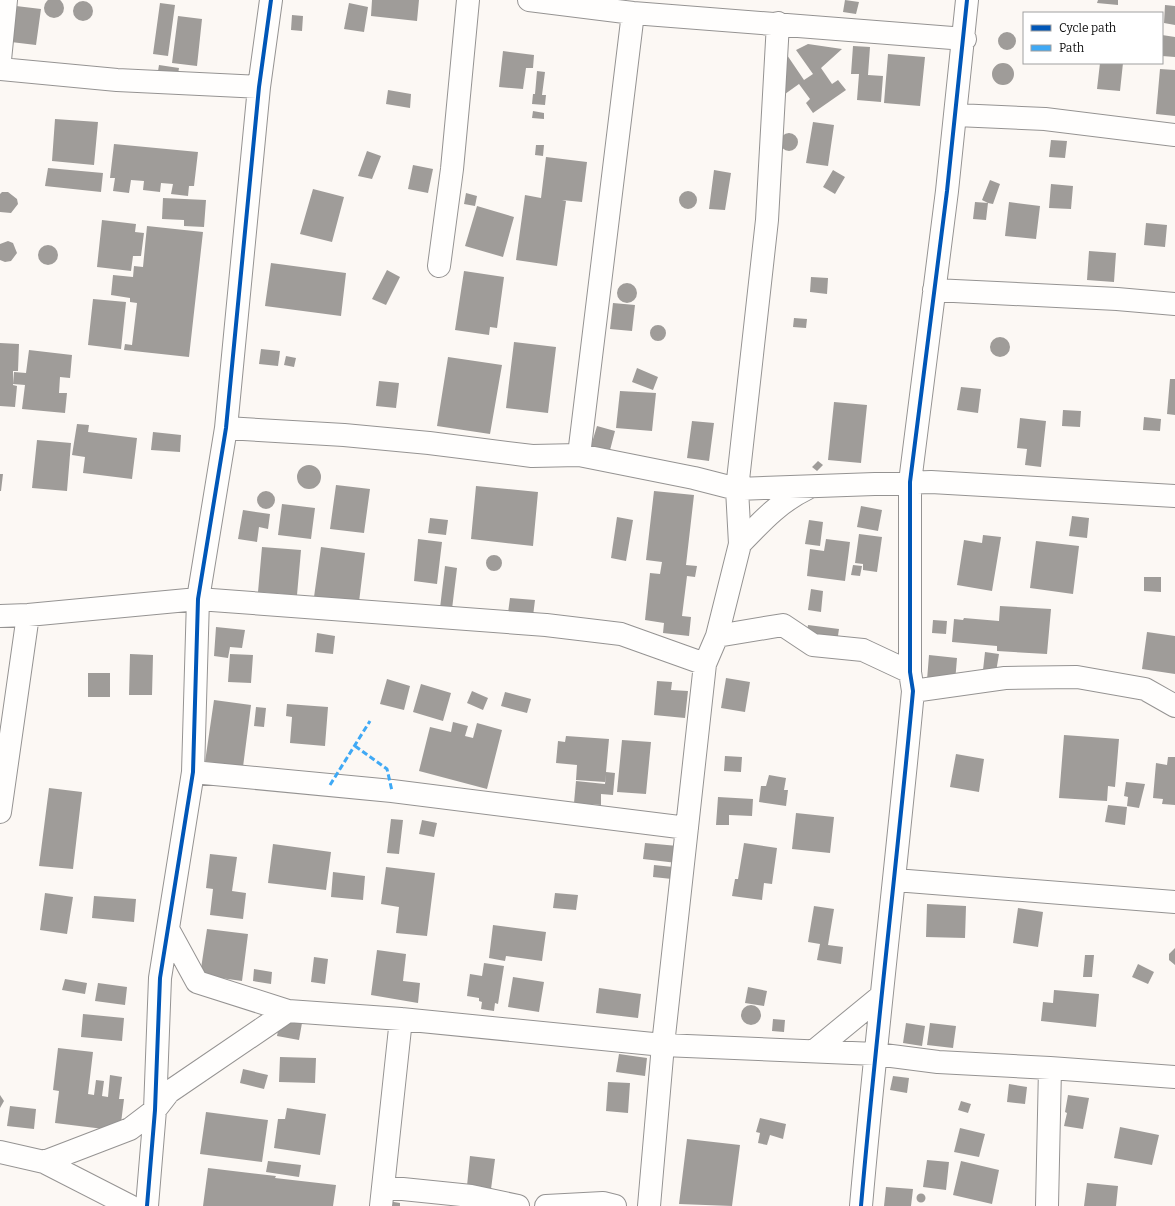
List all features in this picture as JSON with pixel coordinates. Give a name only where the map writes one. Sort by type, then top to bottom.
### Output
[{"type":"street","points":[[0,60],[6,0]]},
{"type":"street","points":[[148,1206],[155,1110],[160,978],[193,772],[198,599],[226,428],[259,87],[271,0]]},
{"type":"street","points":[[439,266],[452,169],[468,0]]},
{"type":"street","points":[[530,0],[633,13],[965,38]]},
{"type":"street","points":[[861,1206],[881,996],[895,880],[912,682],[910,482],[956,115],[965,38],[967,0]]},
{"type":"street","points":[[579,455],[633,13]]},
{"type":"street","points":[[649,1206],[663,1045],[705,664],[717,636],[740,544],[737,489],[767,220],[778,23]]},
{"type":"street","points":[[0,69],[117,80],[259,87]]},
{"type":"street","points":[[956,115],[1045,119],[1175,135]]},
{"type":"street","points":[[934,290],[1117,299],[1175,304]]},
{"type":"street","points":[[226,428],[344,435],[429,443],[532,456],[579,455],[694,478],[737,489],[931,482],[1175,496]]},
{"type":"street","points":[[740,544],[772,511],[789,497],[811,487]]},
{"type":"street","points":[[0,616],[28,616],[198,599],[546,625],[621,634],[705,664]]},
{"type":"street","points":[[0,812],[28,616]]},
{"type":"street","points":[[717,636],[783,625],[813,645],[863,650],[912,682],[1077,677],[1145,689],[1175,706]]},
{"type":"street","points":[[193,772],[392,791],[687,828]]},
{"type":"street","points":[[895,880],[1175,902]]},
{"type":"street","points":[[168,929],[198,982],[288,1011],[401,1019],[663,1045],[876,1054],[938,1062],[1175,1077]]},
{"type":"street","points":[[814,1051],[881,996]]},
{"type":"street","points":[[44,1162],[130,1129],[155,1110],[170,1092],[288,1011]]},
{"type":"street","points":[[401,1019],[382,1197],[471,1196],[518,1206]]},
{"type":"street","points":[[1047,1206],[1050,1068]]},
{"type":"street","points":[[0,1152],[44,1162],[130,1206]]},
{"type":"street","points":[[546,1206],[603,1203],[614,1206]]},
{"type":"building","points":[[50,-1],[58,-1],[63,4],[63,12],[58,17],[50,17],[45,12],[45,4]]},
{"type":"building","points":[[372,0],[419,0],[417,21],[371,16]]},
{"type":"building","points":[[845,0],[859,2],[856,14],[843,12]]},
{"type":"building","points":[[1098,0],[1118,0],[1118,5],[1097,3]]},
{"type":"building","points":[[83,1],[90,4],[93,11],[90,18],[83,21],[76,18],[73,11],[76,4]]},
{"type":"building","points":[[160,3],[175,5],[168,56],[153,54]]},
{"type":"building","points":[[349,3],[368,7],[364,32],[344,29]]},
{"type":"building","points":[[1165,5],[1175,6],[1175,25],[1164,23]]},
{"type":"building","points":[[16,6],[41,9],[36,45],[11,42]]},
{"type":"building","points":[[292,15],[303,16],[302,31],[291,30]]},
{"type":"building","points":[[178,16],[202,19],[197,66],[172,63]]},
{"type":"building","points":[[1007,32],[1013,35],[1016,41],[1013,47],[1007,50],[1001,47],[998,41],[1001,35]]},
{"type":"building","points":[[1163,35],[1175,37],[1175,57],[1163,56]]},
{"type":"building","points":[[808,44],[842,49],[821,68],[832,84],[838,80],[846,90],[813,113],[806,103],[810,99],[799,84],[778,99],[787,55],[804,80],[813,74],[796,50]]},
{"type":"building","points":[[853,46],[870,47],[868,75],[883,76],[881,102],[857,100],[859,74],[851,74]]},
{"type":"building","points":[[503,51],[534,55],[533,68],[526,68],[523,89],[499,87]]},
{"type":"building","points":[[888,54],[925,57],[920,106],[884,103]]},
{"type":"building","points":[[999,63],[1007,63],[1014,70],[1014,78],[1007,85],[999,85],[992,78],[992,70]]},
{"type":"building","points":[[1100,64],[1123,64],[1120,91],[1097,89]]},
{"type":"building","points":[[159,65],[179,68],[177,80],[157,77]]},
{"type":"building","points":[[1160,69],[1175,70],[1175,116],[1156,114]]},
{"type":"building","points":[[537,71],[545,72],[542,95],[546,95],[545,105],[532,104],[533,94],[535,94]]},
{"type":"building","points":[[388,90],[411,94],[410,108],[386,104]]},
{"type":"building","points":[[533,111],[544,113],[544,119],[532,118]]},
{"type":"building","points":[[55,119],[98,122],[94,165],[52,161]]},
{"type":"building","points":[[813,122],[834,125],[828,166],[806,163]]},
{"type":"building","points":[[789,133],[795,136],[798,142],[795,148],[789,151],[783,148],[780,142],[783,136]]},
{"type":"building","points":[[1051,140],[1067,141],[1065,158],[1049,157]]},
{"type":"building","points":[[114,144],[198,152],[194,186],[189,186],[188,196],[171,194],[173,184],[161,183],[160,192],[143,190],[144,181],[131,180],[129,193],[113,191],[115,178],[110,178]]},
{"type":"building","points":[[536,145],[544,145],[543,156],[535,155]]},
{"type":"building","points":[[367,151],[381,156],[372,179],[358,176]]},
{"type":"building","points":[[546,157],[587,162],[582,202],[562,200],[566,201],[557,266],[516,260],[525,195],[541,198]]},
{"type":"building","points":[[413,165],[433,169],[428,193],[408,189]]},
{"type":"building","points":[[48,168],[103,173],[101,192],[45,186]]},
{"type":"building","points":[[714,170],[731,173],[725,210],[709,209]]},
{"type":"building","points":[[833,170],[845,177],[835,194],[823,187]]},
{"type":"building","points":[[990,180],[1000,184],[993,204],[982,200]]},
{"type":"building","points":[[1051,184],[1073,186],[1071,209],[1049,208]]},
{"type":"building","points":[[313,189],[344,197],[332,242],[300,234]]},
{"type":"building","points":[[688,191],[694,194],[697,200],[694,206],[688,209],[682,206],[679,200],[682,194]]},
{"type":"building","points":[[2,192],[8,192],[17,199],[18,204],[11,213],[0,212],[0,194]]},
{"type":"building","points":[[466,193],[477,196],[475,206],[464,204]]},
{"type":"building","points":[[163,198],[206,200],[204,227],[184,226],[184,220],[162,219]]},
{"type":"building","points":[[975,202],[988,203],[986,220],[973,219]]},
{"type":"building","points":[[1009,202],[1040,206],[1036,239],[1005,236]]},
{"type":"building","points":[[477,206],[514,217],[503,257],[465,246]]},
{"type":"building","points":[[102,220],[136,224],[135,232],[144,233],[141,256],[133,256],[131,271],[97,267]]},
{"type":"building","points":[[1146,223],[1167,225],[1165,247],[1144,245]]},
{"type":"building","points":[[147,226],[203,232],[189,357],[124,350],[125,344],[132,345],[137,303],[130,302],[130,298],[111,295],[113,275],[133,277],[134,266],[143,267]]},
{"type":"building","points":[[8,241],[13,243],[17,253],[11,261],[5,262],[0,260],[0,244]]},
{"type":"building","points":[[48,245],[55,248],[58,255],[55,262],[48,265],[41,262],[38,255],[41,248]]},
{"type":"building","points":[[1089,251],[1116,253],[1114,282],[1087,280]]},
{"type":"building","points":[[271,263],[346,273],[341,316],[265,306]]},
{"type":"building","points":[[387,270],[400,277],[386,305],[372,299]]},
{"type":"building","points":[[464,271],[504,277],[497,328],[490,327],[489,335],[455,330]]},
{"type":"building","points":[[811,277],[828,278],[827,294],[810,292]]},
{"type":"building","points":[[627,283],[634,286],[637,293],[634,300],[627,303],[620,300],[617,293],[620,286]]},
{"type":"building","points":[[93,299],[126,302],[121,349],[88,345]]},
{"type":"building","points":[[613,303],[635,305],[632,331],[610,329]]},
{"type":"building","points":[[794,318],[807,319],[806,328],[793,327]]},
{"type":"building","points":[[655,325],[661,325],[666,330],[664,339],[661,341],[655,341],[650,336],[650,330]]},
{"type":"building","points":[[996,337],[1004,337],[1010,343],[1010,351],[1004,357],[996,357],[990,351],[990,343]]},
{"type":"building","points":[[514,342],[556,347],[548,413],[506,408]]},
{"type":"building","points":[[0,343],[19,344],[18,371],[13,371],[13,385],[17,386],[15,407],[0,406]]},
{"type":"building","points":[[261,349],[280,351],[278,366],[259,364]]},
{"type":"building","points":[[29,350],[72,355],[70,378],[60,377],[59,393],[67,393],[65,413],[22,409],[25,385],[13,384],[14,372],[26,373]]},
{"type":"building","points":[[286,356],[296,358],[294,367],[284,365]]},
{"type":"building","points":[[448,357],[502,365],[490,434],[437,426]]},
{"type":"building","points":[[637,368],[658,377],[653,390],[632,382]]},
{"type":"building","points":[[1170,379],[1175,379],[1175,415],[1167,414]]},
{"type":"building","points":[[379,381],[399,383],[396,408],[376,406]]},
{"type":"building","points":[[961,387],[981,389],[978,413],[957,410]]},
{"type":"building","points":[[620,391],[656,393],[652,431],[616,428]]},
{"type":"building","points":[[834,402],[867,405],[861,463],[828,460]]},
{"type":"building","points":[[1063,410],[1081,411],[1080,427],[1062,426]]},
{"type":"building","points":[[1144,417],[1161,419],[1160,431],[1143,430]]},
{"type":"building","points":[[1020,418],[1046,421],[1041,467],[1025,465],[1027,449],[1017,448]]},
{"type":"building","points":[[692,421],[714,423],[709,461],[687,458]]},
{"type":"building","points":[[77,424],[89,425],[88,432],[137,438],[132,479],[83,473],[85,457],[72,455]]},
{"type":"building","points":[[597,426],[615,431],[609,454],[590,449]]},
{"type":"building","points":[[153,432],[181,435],[180,452],[151,450]]},
{"type":"building","points":[[37,440],[71,443],[67,491],[32,488]]},
{"type":"building","points":[[818,461],[823,465],[817,471],[812,467]]},
{"type":"building","points":[[309,465],[314,466],[320,472],[320,482],[314,488],[309,489],[304,488],[298,482],[297,477],[298,472],[304,466]]},
{"type":"building","points":[[0,474],[3,474],[1,491],[0,491]]},
{"type":"building","points":[[336,485],[370,489],[364,533],[330,529]]},
{"type":"building","points":[[476,486],[538,492],[533,546],[471,539]]},
{"type":"building","points":[[266,491],[272,494],[275,500],[272,506],[266,509],[260,506],[257,500],[260,494]]},
{"type":"building","points":[[654,491],[694,495],[686,565],[697,566],[695,577],[687,576],[682,616],[691,617],[689,636],[663,633],[664,623],[645,620],[650,573],[660,574],[662,562],[646,560]]},
{"type":"building","points":[[282,504],[315,508],[311,539],[278,535]]},
{"type":"building","points":[[861,506],[882,510],[878,531],[857,527]]},
{"type":"building","points":[[243,510],[270,514],[268,529],[259,527],[257,542],[238,539]]},
{"type":"building","points":[[1072,516],[1089,518],[1087,538],[1069,536]]},
{"type":"building","points":[[617,517],[633,520],[626,561],[611,558]]},
{"type":"building","points":[[430,518],[448,520],[446,535],[428,533]]},
{"type":"building","points":[[809,520],[823,522],[820,546],[805,544]]},
{"type":"building","points":[[859,534],[882,537],[877,572],[863,570],[863,564],[855,563]]},
{"type":"building","points":[[983,535],[1001,537],[992,591],[957,585],[964,540],[982,543]]},
{"type":"building","points":[[418,539],[442,542],[437,584],[414,581]]},
{"type":"building","points":[[826,539],[850,542],[845,581],[807,576],[810,549],[824,551]]},
{"type":"building","points":[[1036,541],[1079,546],[1073,594],[1030,588]]},
{"type":"building","points":[[262,547],[301,550],[297,595],[258,592]]},
{"type":"building","points":[[321,547],[365,553],[359,602],[314,597]]},
{"type":"building","points":[[494,555],[501,560],[502,563],[497,570],[494,571],[487,566],[486,563],[491,556]]},
{"type":"building","points":[[853,565],[862,566],[860,576],[851,575]]},
{"type":"building","points":[[445,566],[457,568],[452,609],[440,608]]},
{"type":"building","points":[[1144,577],[1161,577],[1161,592],[1144,591]]},
{"type":"building","points":[[811,589],[823,591],[821,612],[808,610]]},
{"type":"building","points":[[510,598],[535,600],[533,616],[508,613]]},
{"type":"building","points":[[1000,606],[1051,609],[1047,654],[997,651],[997,646],[952,642],[954,619],[963,620],[964,618],[999,621]]},
{"type":"building","points":[[933,620],[947,621],[946,634],[932,633]]},
{"type":"building","points":[[808,625],[839,629],[837,642],[806,638]]},
{"type":"building","points":[[216,627],[245,630],[242,648],[230,647],[228,658],[214,656]]},
{"type":"building","points":[[1147,632],[1175,636],[1175,674],[1142,669]]},
{"type":"building","points":[[317,633],[335,636],[333,654],[315,652]]},
{"type":"building","points":[[985,652],[999,654],[996,672],[983,670]]},
{"type":"building","points":[[130,654],[153,655],[152,695],[129,695]]},
{"type":"building","points":[[230,654],[253,655],[251,683],[228,682]]},
{"type":"building","points":[[929,655],[957,658],[955,682],[927,680]]},
{"type":"building","points":[[88,673],[110,673],[110,697],[88,697]]},
{"type":"building","points":[[726,678],[750,682],[745,712],[721,708]]},
{"type":"building","points":[[387,679],[410,686],[404,710],[380,704]]},
{"type":"building","points":[[657,681],[672,682],[671,690],[688,691],[685,718],[654,715]]},
{"type":"building","points":[[421,684],[451,693],[443,721],[413,712]]},
{"type":"building","points":[[472,691],[488,698],[483,710],[467,703]]},
{"type":"building","points":[[505,692],[531,699],[527,713],[501,706]]},
{"type":"building","points":[[214,700],[251,705],[243,767],[205,762]]},
{"type":"building","points":[[287,704],[328,707],[325,746],[290,743],[292,717],[286,716]]},
{"type":"building","points":[[256,707],[266,708],[264,727],[254,726]]},
{"type":"building","points":[[453,722],[468,726],[465,736],[473,738],[477,723],[502,730],[487,789],[419,771],[430,727],[451,732]]},
{"type":"building","points":[[1064,735],[1119,739],[1115,787],[1108,786],[1107,801],[1059,798]]},
{"type":"building","points":[[566,736],[609,739],[606,772],[615,773],[613,795],[601,794],[601,805],[574,803],[576,781],[605,784],[606,774],[605,782],[576,780],[577,765],[556,763],[558,741],[565,742]]},
{"type":"building","points":[[622,740],[651,742],[646,794],[617,792]]},
{"type":"building","points":[[956,754],[984,759],[979,792],[950,787]]},
{"type":"building","points":[[725,756],[742,757],[741,772],[724,771]]},
{"type":"building","points":[[1168,757],[1175,757],[1175,805],[1162,804],[1163,799],[1153,798],[1156,763],[1167,765]]},
{"type":"building","points":[[769,775],[786,778],[784,790],[788,790],[786,806],[759,802],[761,786],[766,786]]},
{"type":"building","points":[[1126,782],[1145,784],[1139,808],[1127,806],[1128,797],[1124,796]]},
{"type":"building","points":[[49,788],[82,792],[73,869],[39,866]]},
{"type":"building","points":[[718,797],[753,799],[752,816],[729,815],[729,825],[716,825]]},
{"type":"building","points":[[1108,805],[1127,807],[1125,825],[1105,822]]},
{"type":"building","points":[[796,813],[834,817],[830,853],[792,849]]},
{"type":"building","points":[[391,819],[403,820],[399,854],[387,853]]},
{"type":"building","points":[[422,820],[437,823],[434,837],[419,834]]},
{"type":"building","points":[[645,843],[678,846],[677,863],[643,859]]},
{"type":"building","points":[[744,843],[777,848],[772,884],[764,883],[762,900],[732,896],[735,879],[738,879]]},
{"type":"building","points":[[273,844],[331,852],[326,890],[268,883]]},
{"type":"building","points":[[210,854],[237,857],[232,891],[246,893],[243,919],[210,915],[213,889],[206,888]]},
{"type":"building","points":[[654,865],[673,867],[672,879],[653,877]]},
{"type":"building","points":[[386,867],[435,873],[427,936],[396,933],[399,907],[381,904]]},
{"type":"building","points":[[333,872],[365,876],[363,900],[331,897]]},
{"type":"building","points":[[45,893],[73,897],[67,934],[40,930]]},
{"type":"building","points":[[555,893],[578,895],[576,910],[553,908]]},
{"type":"building","points":[[94,896],[136,899],[134,922],[92,918]]},
{"type":"building","points":[[927,904],[966,906],[965,938],[926,937]]},
{"type":"building","points":[[814,906],[834,909],[828,945],[843,947],[841,964],[817,960],[820,944],[808,942]]},
{"type":"building","points":[[1018,908],[1043,912],[1038,947],[1013,943]]},
{"type":"building","points":[[493,925],[546,932],[542,961],[506,956],[505,961],[489,958]]},
{"type":"building","points":[[207,929],[248,934],[242,981],[200,975]]},
{"type":"building","points":[[1175,948],[1175,965],[1169,960],[1169,954]]},
{"type":"building","points":[[377,950],[406,954],[403,981],[420,983],[418,1003],[371,995]]},
{"type":"building","points":[[1085,955],[1094,955],[1092,977],[1083,977]]},
{"type":"building","points":[[314,957],[328,959],[325,984],[311,982]]},
{"type":"building","points":[[484,963],[504,966],[498,1004],[495,1003],[494,1011],[481,1009],[482,1002],[479,1001],[479,998],[467,996],[470,974],[482,976]]},
{"type":"building","points":[[1138,964],[1154,972],[1148,984],[1132,977]]},
{"type":"building","points":[[254,969],[272,972],[271,984],[253,981]]},
{"type":"building","points":[[513,977],[544,982],[539,1012],[508,1007]]},
{"type":"building","points":[[65,979],[87,983],[85,994],[62,990]]},
{"type":"building","points":[[98,983],[127,987],[125,1005],[95,1001]]},
{"type":"building","points":[[748,987],[767,991],[764,1006],[745,1003]]},
{"type":"building","points":[[599,988],[641,994],[638,1018],[596,1013]]},
{"type":"building","points":[[1054,990],[1099,994],[1096,1027],[1041,1021],[1043,1002],[1053,1003]]},
{"type":"building","points":[[751,1005],[758,1008],[761,1015],[758,1022],[751,1025],[744,1022],[741,1015],[744,1008]]},
{"type":"building","points":[[83,1014],[124,1018],[122,1041],[81,1037]]},
{"type":"building","points":[[280,1019],[302,1023],[299,1040],[277,1036]]},
{"type":"building","points":[[773,1019],[785,1020],[784,1032],[772,1031]]},
{"type":"building","points":[[906,1023],[925,1026],[922,1046],[903,1043]]},
{"type":"building","points":[[930,1023],[956,1026],[953,1048],[927,1045]]},
{"type":"building","points":[[58,1048],[93,1052],[88,1094],[94,1095],[96,1080],[104,1081],[102,1096],[108,1097],[110,1075],[122,1077],[119,1099],[124,1099],[120,1131],[55,1123],[59,1091],[53,1090]]},
{"type":"building","points":[[619,1054],[647,1058],[645,1076],[616,1072]]},
{"type":"building","points":[[280,1057],[316,1058],[315,1083],[279,1082]]},
{"type":"building","points":[[243,1069],[268,1075],[264,1089],[240,1083]]},
{"type":"building","points":[[893,1076],[909,1078],[907,1093],[890,1090]]},
{"type":"building","points":[[608,1082],[630,1083],[628,1113],[606,1111]]},
{"type":"building","points":[[1009,1084],[1027,1087],[1025,1104],[1007,1102]]},
{"type":"building","points":[[0,1095],[4,1101],[0,1108]]},
{"type":"building","points":[[1068,1095],[1089,1098],[1083,1129],[1064,1126],[1067,1113],[1065,1112]]},
{"type":"building","points":[[961,1101],[971,1104],[968,1113],[958,1110]]},
{"type":"building","points":[[10,1106],[36,1109],[34,1129],[7,1126]]},
{"type":"building","points":[[287,1108],[326,1114],[320,1155],[274,1148],[278,1119],[285,1119]]},
{"type":"building","points":[[206,1112],[268,1120],[262,1162],[200,1154]]},
{"type":"building","points":[[760,1118],[786,1124],[783,1139],[770,1135],[767,1145],[758,1143],[760,1133],[756,1132]]},
{"type":"building","points":[[1120,1127],[1159,1135],[1152,1165],[1114,1158]]},
{"type":"building","points":[[960,1128],[985,1134],[979,1157],[954,1152]]},
{"type":"building","points":[[687,1139],[740,1145],[732,1206],[679,1204]]},
{"type":"building","points":[[470,1156],[495,1159],[491,1189],[467,1186]]},
{"type":"building","points":[[927,1160],[949,1162],[946,1190],[923,1187]]},
{"type":"building","points":[[268,1161],[301,1165],[299,1177],[266,1172]]},
{"type":"building","points":[[961,1161],[999,1170],[992,1204],[953,1195]]},
{"type":"building","points":[[208,1168],[336,1185],[333,1206],[203,1206]]},
{"type":"building","points":[[1087,1183],[1118,1186],[1116,1206],[1084,1206]]},
{"type":"building","points":[[886,1187],[913,1189],[911,1206],[884,1206]]},
{"type":"building","points":[[921,1193],[926,1198],[921,1203],[916,1198]]},
{"type":"building","points":[[388,1201],[400,1203],[400,1206],[387,1206]]},
{"type":"marked path","points":[[330,785],[370,721]]},
{"type":"marked path","points":[[355,746],[387,769],[392,791]]},
{"type":"cycle path","points":[[147,1206],[155,1110],[160,978],[193,772],[198,599],[226,428],[259,87],[271,0]]},
{"type":"cycle path","points":[[861,1206],[913,691],[910,672],[910,482],[947,191],[967,0]]}]
